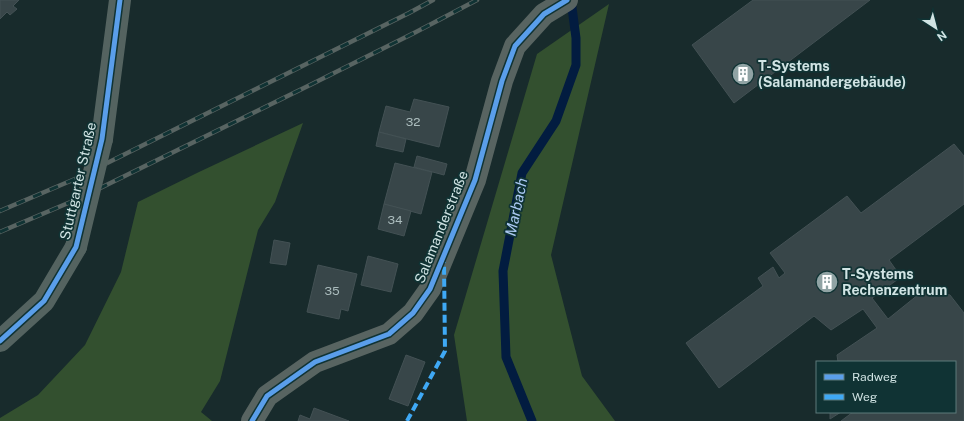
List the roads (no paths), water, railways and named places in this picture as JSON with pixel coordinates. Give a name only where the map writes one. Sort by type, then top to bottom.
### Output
[{"type":"main road","name":"Stuttgarter Straße","points":[[0,341],[44,301],[76,247],[102,139],[120,0]]},
{"type":"street","name":"Salamanderstraße","points":[[252,421],[267,396],[315,362],[389,334],[413,313],[430,290],[474,180],[502,82],[515,46],[544,14],[566,0]]},
{"type":"waterway","name":"Marbach","points":[[532,421],[506,357],[503,271],[522,173],[556,121],[576,65],[576,38],[571,0]]},
{"type":"railway","points":[[0,211],[75,179],[433,0]]},
{"type":"railway","points":[[0,232],[80,198],[310,85],[477,0]]},
{"type":"place","name":"T-Systems (Salamandergebäude)","points":[[743,74]]},
{"type":"place","name":"T-Systems Rechenzentrum","points":[[827,282]]}]
